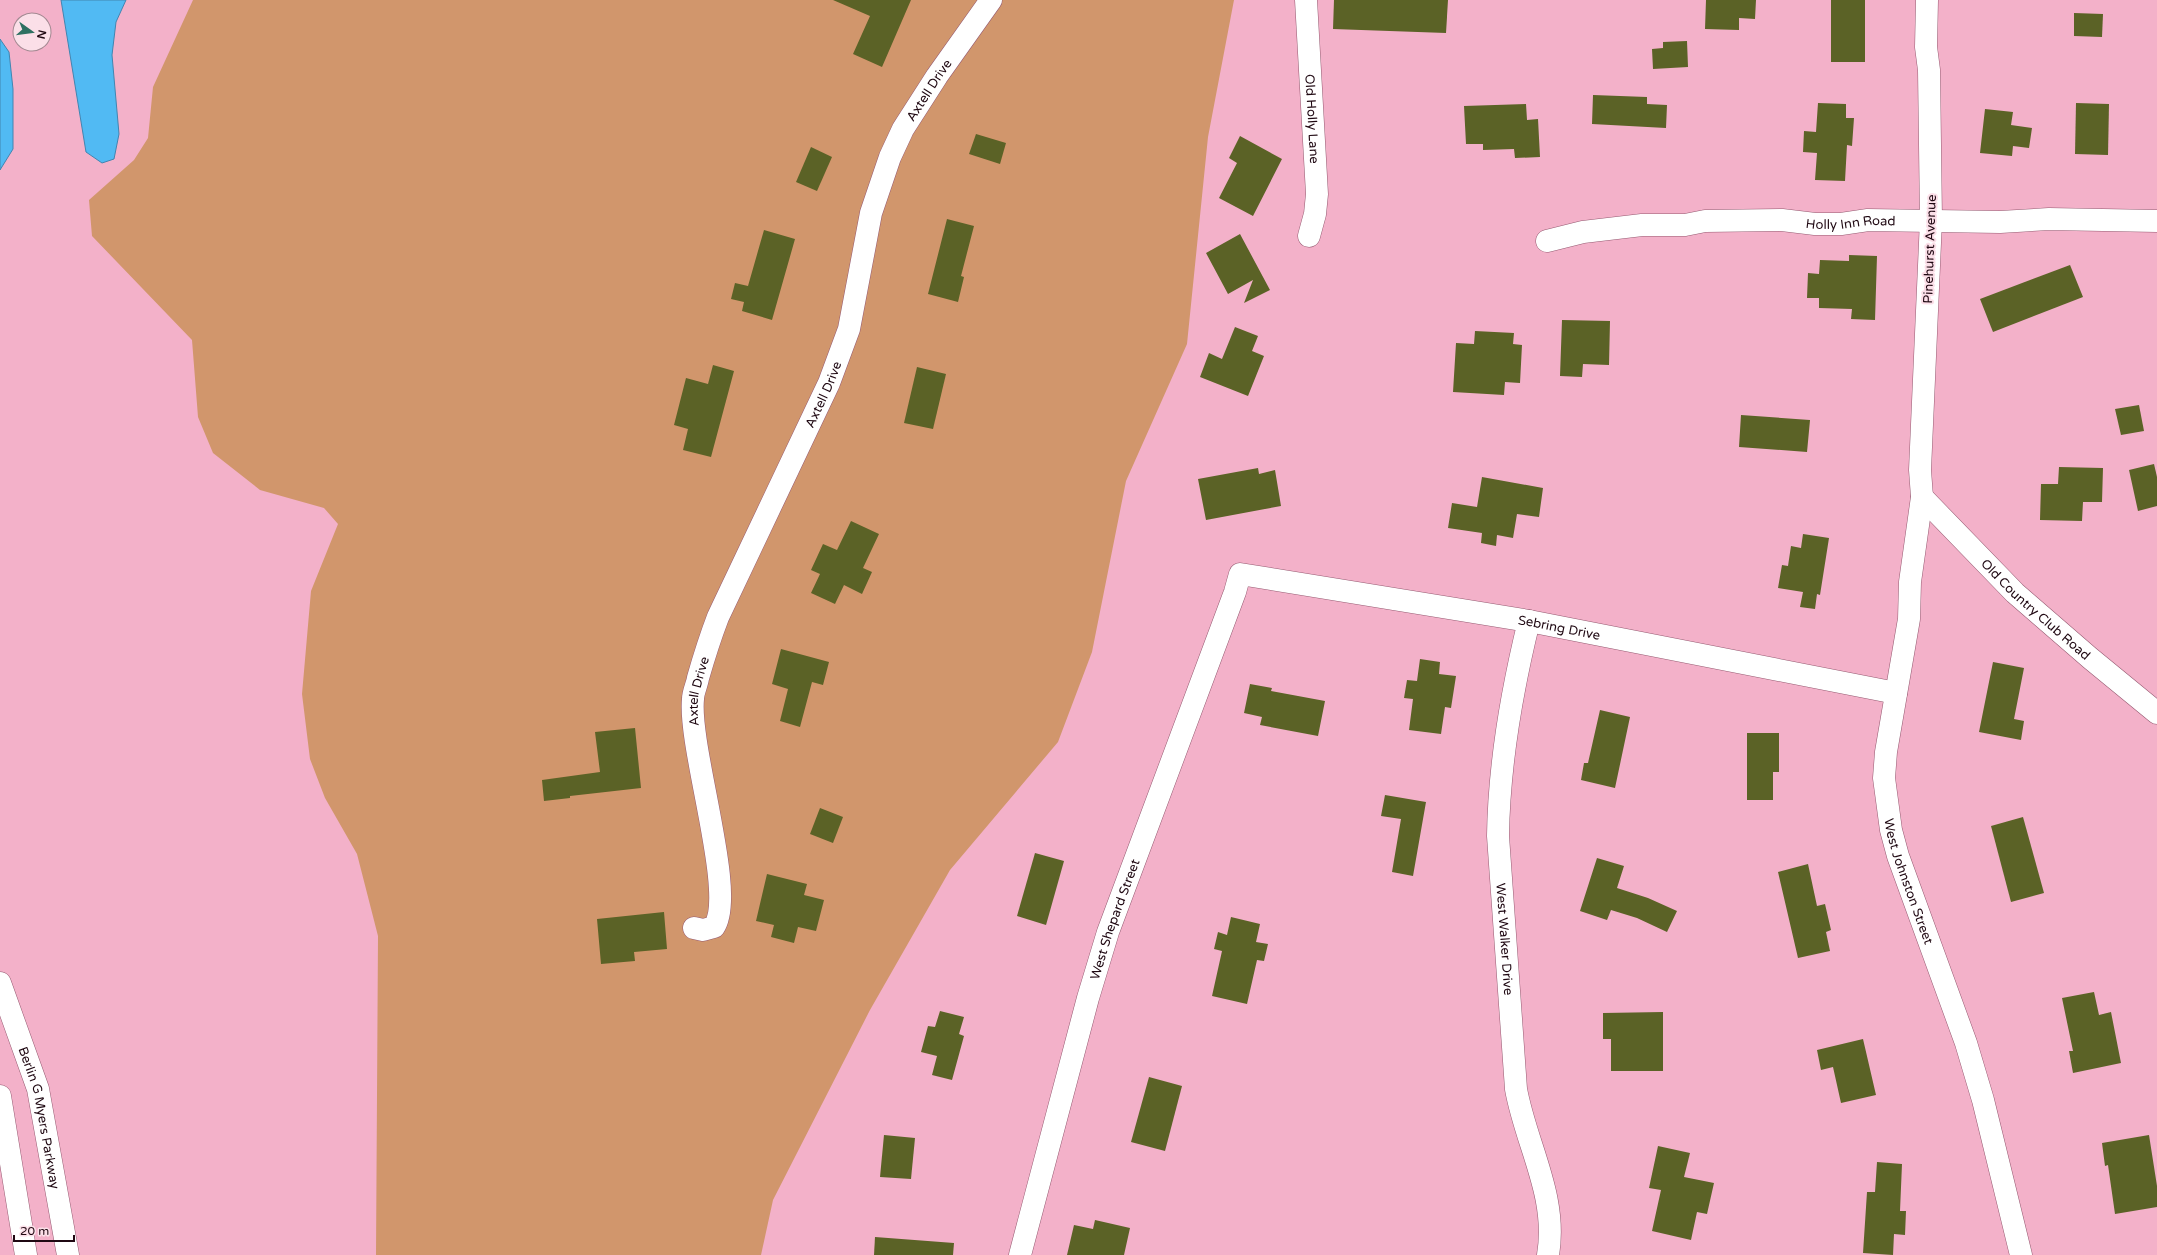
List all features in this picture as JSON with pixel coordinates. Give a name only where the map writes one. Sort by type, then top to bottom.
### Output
[{"type":"street","name":"Axtell Drive","points":[[694,928],[703,930],[714,927],[720,914],[719,874],[697,750],[693,699],[707,645],[718,617],[834,370],[849,329],[871,213],[890,157],[904,129],[937,76],[991,0]]},
{"type":"street","name":"Old Holly Lane","points":[[1306,0],[1317,194],[1315,214],[1309,236]]},
{"type":"street","name":"Pinehurst Avenue","points":[[1922,497],[1920,470],[1931,220],[1927,0]]},
{"type":"street","name":"Holly Inn Road","points":[[1547,241],[1583,232],[1642,225],[1686,225],[1705,221],[1782,220],[1815,224],[1841,224],[1868,220],[2000,222],[2049,219],[2157,221]]},
{"type":"street","name":"West Johnston Street","points":[[1922,497],[1910,582],[1909,619],[1886,752],[1884,778],[1891,830],[1907,885],[1966,1043],[1983,1100],[2020,1255]]},
{"type":"street","name":"Old Country Club Road","points":[[1922,497],[2015,593],[2090,658],[2157,713]]},
{"type":"street","name":"Sebring Drive","points":[[1235,592],[1240,574],[1529,622],[1896,693]]},
{"type":"street","name":"West Shepard Street","points":[[1020,1255],[1088,998],[1108,932],[1235,592]]},
{"type":"street","name":"West Walker Drive","points":[[1529,622],[1523,646],[1498,796],[1498,836],[1516,1089],[1519,1107],[1545,1188],[1550,1214],[1548,1255]]},
{"type":"street","name":"Berlin G Myers Parkway","points":[[0,983],[38,1089],[68,1255]]},
{"type":"street","points":[[0,1096],[26,1255]]},
{"type":"shaded area","points":[[193,0],[1234,0],[1208,137],[1187,344],[1126,481],[1092,652],[1058,742],[950,870],[870,1010],[773,1200],[761,1255],[376,1255],[378,936],[357,854],[325,798],[310,759],[302,694],[311,591],[338,524],[324,508],[260,490],[213,453],[198,417],[192,340],[92,236],[89,200],[134,160],[148,138],[153,87]]},
{"type":"water","points":[[61,0],[126,0],[116,22],[112,55],[119,134],[114,159],[102,163],[86,152]]},
{"type":"water","points":[[0,39],[9,52],[13,89],[13,149],[0,170]]},
{"type":"building","points":[[833,0],[911,0],[882,67],[853,54],[870,16]]},
{"type":"building","points":[[1334,0],[1448,0],[1446,33],[1333,29]]},
{"type":"building","points":[[1706,0],[1756,0],[1755,19],[1739,18],[1739,30],[1705,29]]},
{"type":"building","points":[[1831,0],[1865,0],[1865,62],[1831,62]]},
{"type":"building","points":[[2074,13],[2103,14],[2102,37],[2074,36]]},
{"type":"building","points":[[1687,41],[1688,67],[1653,69],[1652,49],[1663,48],[1663,42]]},
{"type":"building","points":[[1593,95],[1647,97],[1647,104],[1667,105],[1666,128],[1592,124]]},
{"type":"building","points":[[1818,103],[1846,104],[1846,118],[1854,118],[1852,146],[1847,145],[1845,181],[1815,180],[1817,153],[1803,152],[1804,131],[1816,132]]},
{"type":"building","points":[[2076,103],[2109,104],[2108,155],[2075,154]]},
{"type":"building","points":[[1526,104],[1527,120],[1538,119],[1540,157],[1515,158],[1514,149],[1483,150],[1483,144],[1466,144],[1464,106]]},
{"type":"building","points":[[1985,109],[2013,112],[2011,125],[2032,128],[2029,148],[2013,146],[2012,156],[1980,153]]},
{"type":"building","points":[[976,134],[1006,143],[1000,164],[969,154]]},
{"type":"building","points":[[1240,136],[1282,159],[1253,216],[1219,198],[1237,163],[1229,158]]},
{"type":"building","points":[[811,147],[832,157],[817,191],[796,182]]},
{"type":"building","points":[[947,219],[974,226],[961,276],[964,277],[958,302],[928,294]]},
{"type":"building","points":[[764,230],[795,239],[772,320],[742,311],[744,302],[731,299],[735,283],[748,286]]},
{"type":"building","points":[[1240,234],[1270,290],[1244,303],[1253,280],[1228,294],[1206,253]]},
{"type":"building","points":[[1849,255],[1877,256],[1875,320],[1851,319],[1852,309],[1819,308],[1819,298],[1807,298],[1808,273],[1819,274],[1820,260],[1849,261]]},
{"type":"building","points":[[2070,265],[2083,297],[1993,332],[1980,299]]},
{"type":"building","points":[[1562,320],[1610,321],[1609,365],[1583,364],[1582,377],[1560,376]]},
{"type":"building","points":[[1235,327],[1258,336],[1252,351],[1264,356],[1248,396],[1200,377],[1209,353],[1222,359]]},
{"type":"building","points":[[1475,331],[1514,333],[1513,344],[1522,345],[1520,383],[1505,382],[1504,395],[1453,392],[1456,343],[1474,344]]},
{"type":"building","points":[[713,365],[734,371],[711,457],[683,450],[688,429],[674,425],[686,378],[708,384]]},
{"type":"building","points":[[917,367],[946,374],[933,429],[904,423]]},
{"type":"building","points":[[2139,405],[2144,431],[2121,435],[2115,409]]},
{"type":"building","points":[[1741,415],[1810,420],[1807,452],[1739,447]]},
{"type":"building","points":[[2154,464],[2157,477],[2157,506],[2138,511],[2129,470]]},
{"type":"building","points":[[2059,467],[2103,468],[2102,502],[2083,502],[2082,521],[2040,520],[2041,484],[2058,484]]},
{"type":"building","points":[[1258,468],[1259,474],[1275,470],[1281,506],[1206,520],[1198,479]]},
{"type":"building","points":[[1482,477],[1543,488],[1539,517],[1517,514],[1513,538],[1497,535],[1496,546],[1481,543],[1482,533],[1448,528],[1452,503],[1477,507]]},
{"type":"building","points":[[851,521],[879,534],[863,568],[872,572],[862,594],[844,585],[835,604],[811,593],[820,574],[811,570],[823,544],[837,550]]},
{"type":"building","points":[[1803,534],[1829,538],[1820,595],[1817,594],[1815,609],[1800,607],[1803,592],[1778,588],[1782,565],[1788,566],[1791,546],[1801,548]]},
{"type":"building","points":[[781,649],[829,662],[823,685],[812,682],[800,727],[780,721],[788,689],[772,684]]},
{"type":"building","points":[[1420,659],[1440,662],[1439,674],[1456,676],[1451,708],[1445,707],[1441,734],[1409,730],[1413,699],[1404,698],[1407,680],[1417,681]]},
{"type":"building","points":[[1993,662],[2024,668],[2014,719],[2024,721],[2021,740],[1979,732]]},
{"type":"building","points":[[1250,684],[1272,688],[1271,691],[1325,701],[1318,736],[1260,725],[1262,717],[1244,713]]},
{"type":"building","points":[[1600,710],[1630,717],[1615,788],[1581,780],[1584,763],[1588,763]]},
{"type":"building","points":[[635,728],[641,788],[570,796],[570,798],[544,801],[542,780],[600,772],[595,732]]},
{"type":"building","points":[[1747,733],[1779,733],[1779,772],[1773,772],[1773,800],[1747,800]]},
{"type":"building","points":[[1385,795],[1426,802],[1413,876],[1392,872],[1401,819],[1381,816]]},
{"type":"building","points":[[820,808],[843,817],[833,843],[810,834]]},
{"type":"building","points":[[2023,817],[2044,893],[2011,902],[1991,826]]},
{"type":"building","points":[[1035,853],[1064,861],[1046,925],[1017,916]]},
{"type":"building","points":[[1597,858],[1624,866],[1617,888],[1648,898],[1677,911],[1667,932],[1637,918],[1611,910],[1607,920],[1580,911]]},
{"type":"building","points":[[1808,864],[1817,906],[1825,904],[1831,930],[1826,932],[1830,951],[1798,958],[1778,872]]},
{"type":"building","points":[[767,874],[807,884],[804,895],[824,900],[816,931],[798,927],[794,943],[771,937],[774,925],[756,921]]},
{"type":"building","points":[[664,912],[667,949],[634,952],[635,961],[601,964],[597,919]]},
{"type":"building","points":[[1231,917],[1260,924],[1256,942],[1268,944],[1264,961],[1257,960],[1247,1004],[1212,996],[1222,951],[1214,949],[1218,932],[1227,935]]},
{"type":"building","points":[[2094,992],[2099,1015],[2111,1012],[2121,1063],[2073,1073],[2069,1051],[2073,1051],[2062,998]]},
{"type":"building","points":[[940,1011],[964,1017],[959,1034],[964,1036],[952,1080],[932,1075],[937,1056],[921,1052],[928,1026],[935,1027]]},
{"type":"building","points":[[1663,1012],[1663,1071],[1611,1071],[1611,1039],[1603,1039],[1603,1013]]},
{"type":"building","points":[[1863,1039],[1876,1095],[1841,1103],[1833,1067],[1821,1070],[1817,1050]]},
{"type":"building","points":[[1149,1077],[1182,1086],[1165,1151],[1131,1142]]},
{"type":"building","points":[[884,1135],[915,1138],[911,1179],[880,1177]]},
{"type":"building","points":[[2149,1135],[2157,1186],[2157,1207],[2115,1214],[2108,1165],[2105,1166],[2102,1143]]},
{"type":"building","points":[[1658,1146],[1690,1153],[1684,1177],[1714,1183],[1707,1214],[1697,1212],[1691,1240],[1652,1231],[1661,1190],[1649,1188]]},
{"type":"building","points":[[1877,1162],[1902,1164],[1900,1211],[1906,1211],[1905,1235],[1894,1234],[1893,1255],[1863,1253],[1867,1192],[1875,1192]]},
{"type":"building","points":[[1095,1220],[1130,1228],[1124,1255],[1067,1255],[1074,1225],[1093,1229]]},
{"type":"building","points":[[875,1237],[954,1243],[953,1255],[874,1255]]}]
